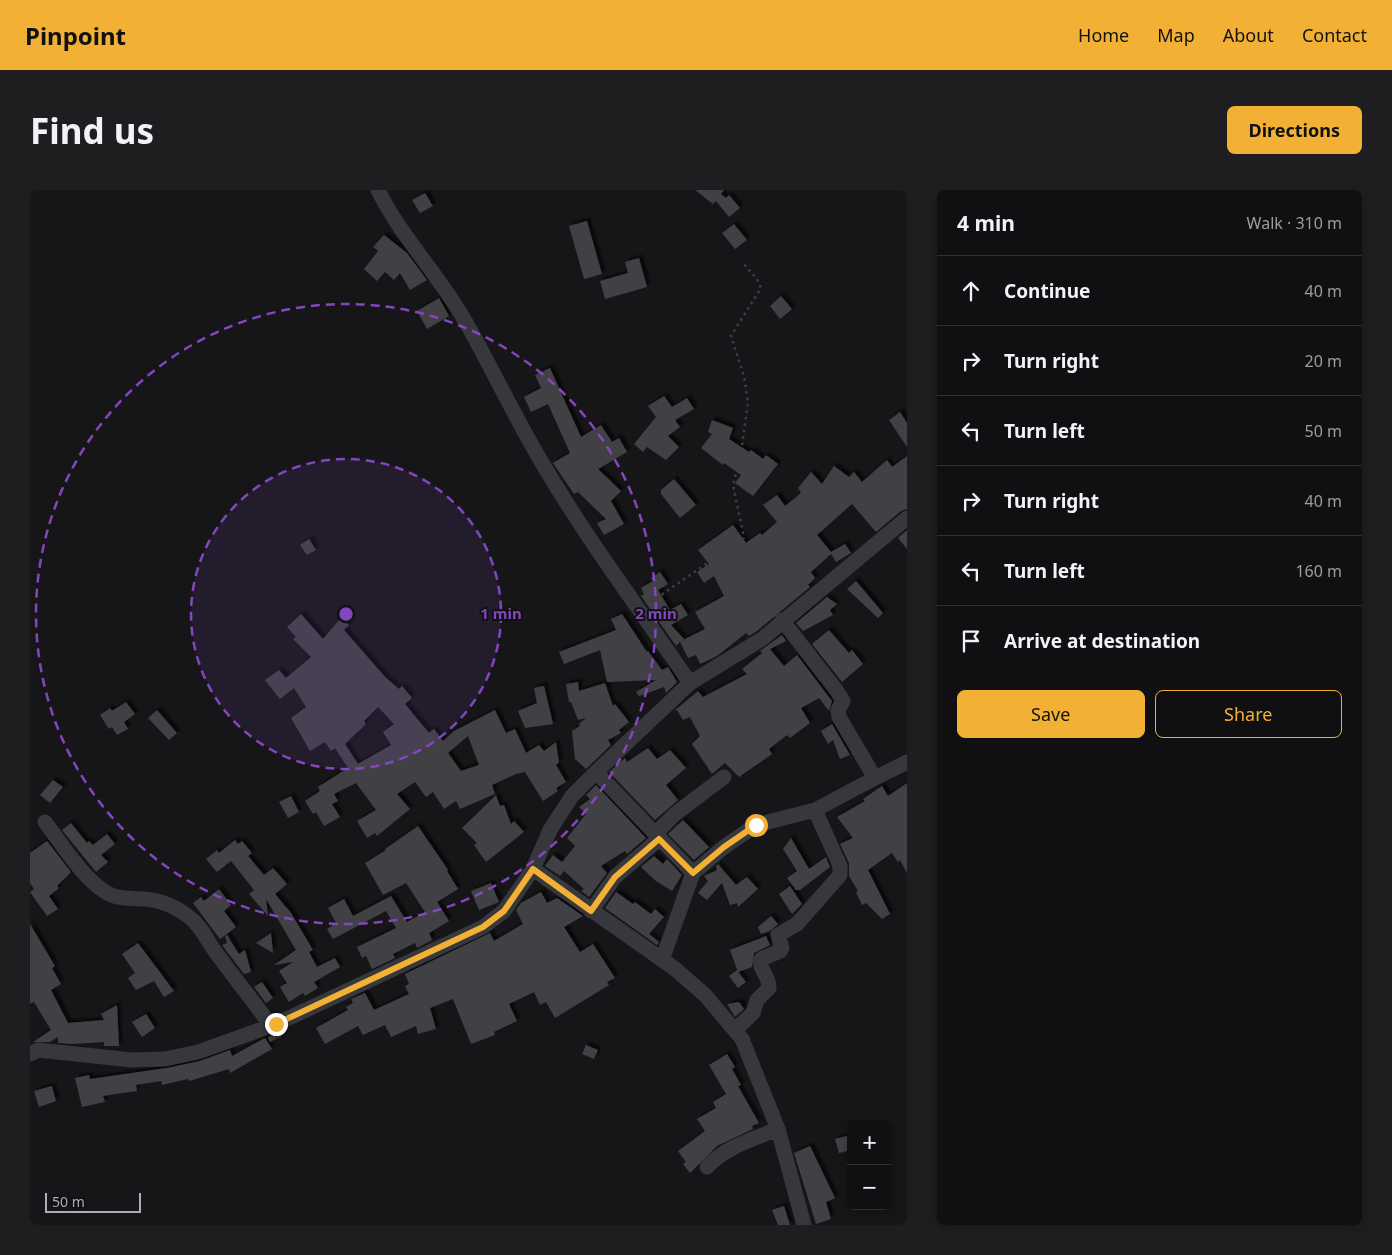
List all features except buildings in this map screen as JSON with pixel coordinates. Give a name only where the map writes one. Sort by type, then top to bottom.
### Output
[{"type":"street","points":[[378,190],[397,225],[468,325],[505,398],[544,466],[605,563],[690,683]]},
{"type":"street","points":[[33,1048],[79,1052],[132,1060],[165,1059],[214,1047],[272,1026],[483,927],[504,911],[533,869],[550,830],[572,796],[596,772],[690,683],[762,639],[782,620],[907,518]]},
{"type":"street","points":[[782,620],[838,691],[843,701],[838,710],[839,717],[875,778]]},
{"type":"street","points":[[662,960],[693,873],[724,847],[756,825],[815,810],[907,762]]},
{"type":"street","points":[[596,772],[693,873]]},
{"type":"street","points":[[591,911],[615,877],[657,836],[676,814],[724,777]]},
{"type":"street","points":[[735,1030],[753,1012],[757,1000],[769,988],[770,982],[761,967],[761,959],[780,951],[782,948],[778,935],[797,924],[840,875],[840,866],[815,810]]},
{"type":"street","points":[[45,822],[86,873],[107,892],[125,899],[146,899],[177,908],[198,924],[212,947],[272,1026]]},
{"type":"street","points":[[533,869],[662,960],[705,995],[735,1030],[748,1051],[778,1129],[804,1225]]},
{"type":"street","points":[[707,1167],[716,1158],[731,1149],[778,1129]]},
{"type":"path","points":[[639,610],[744,538],[733,485],[741,453],[748,402],[744,376],[731,336],[761,288],[757,279],[742,262]]},
{"type":"route","points":[[276,1024],[483,927],[504,911],[533,869],[591,911],[610,882],[659,839],[693,873],[724,847],[756,825]]}]
